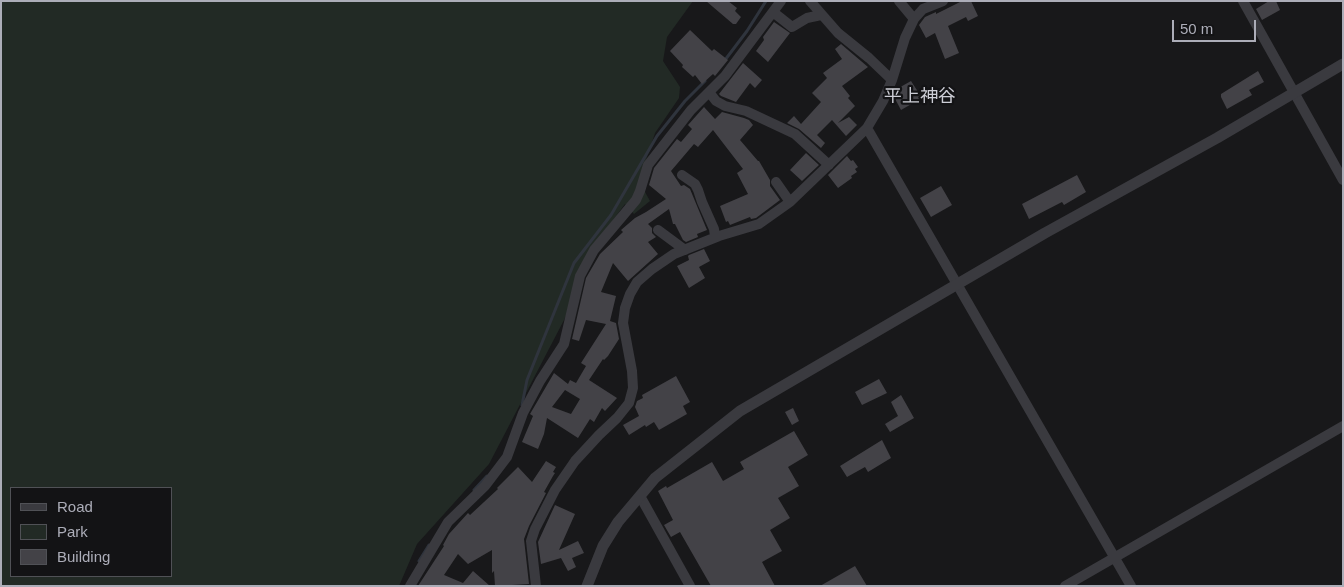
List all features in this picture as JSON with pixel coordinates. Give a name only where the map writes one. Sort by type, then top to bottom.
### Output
[{"type":"street","points":[[410,586],[448,522],[484,486],[507,457],[523,413],[564,344],[580,276],[594,250],[636,200],[648,165],[691,110],[725,76],[781,1]]},
{"type":"street","points":[[810,1],[838,33],[892,80]]},
{"type":"street","points":[[899,1],[914,19]]},
{"type":"street","points":[[536,586],[531,541],[535,529],[555,490],[575,461],[629,403],[633,388],[632,370],[623,323],[625,308],[637,282],[674,254],[715,237],[759,224],[790,202],[867,128],[883,101],[892,80],[905,38],[914,19],[923,9],[943,1]]},
{"type":"street","points":[[1243,1],[1343,180]]},
{"type":"street","points":[[773,12],[792,27],[807,18],[821,14]]},
{"type":"street","points":[[587,586],[603,546],[618,522],[655,478],[740,411],[1343,64]]},
{"type":"street","points":[[709,92],[716,101],[725,106],[746,111],[795,134],[829,166]]},
{"type":"street","points":[[867,128],[1131,586]]},
{"type":"street","points":[[682,175],[695,184],[714,229],[715,237]]},
{"type":"street","points":[[776,182],[790,202]]},
{"type":"street","points":[[658,230],[684,250]]},
{"type":"street","points":[[1065,586],[1343,426]]},
{"type":"street","points":[[640,496],[690,586]]},
{"type":"green space","points":[[1,1],[693,1],[667,37],[663,61],[680,87],[679,98],[655,133],[639,181],[650,201],[634,214],[625,204],[604,232],[564,320],[489,464],[417,544],[399,586],[1,586]]},
{"type":"building","points":[[706,1],[728,1],[737,8],[735,11],[741,17],[736,24],[733,24]]},
{"type":"building","points":[[962,1],[971,1],[978,16],[968,21],[966,17],[948,26],[959,53],[945,59],[935,33],[926,38],[919,25],[925,17],[936,12],[936,14]]},
{"type":"building","points":[[1269,1],[1276,1],[1280,10],[1262,20],[1256,9]]},
{"type":"building","points":[[774,22],[790,33],[768,62],[756,51]]},
{"type":"building","points":[[690,30],[712,51],[714,49],[728,60],[715,76],[713,74],[702,84],[695,75],[693,77],[682,67],[683,65],[670,51]]},
{"type":"building","points":[[841,44],[868,67],[842,86],[850,96],[848,98],[855,106],[838,123],[849,117],[857,125],[846,136],[832,120],[817,135],[825,143],[821,148],[799,129],[787,123],[794,116],[801,124],[821,102],[812,93],[827,78],[823,73],[842,59],[835,49]]},
{"type":"building","points":[[743,63],[762,80],[755,88],[750,83],[736,102],[721,96],[719,94]]},
{"type":"building","points":[[1258,71],[1264,82],[1249,90],[1252,95],[1227,109],[1221,94]]},
{"type":"building","points":[[911,81],[922,98],[901,110],[893,95],[895,90]]},
{"type":"building","points":[[704,107],[715,119],[722,112],[749,120],[753,125],[740,140],[759,161],[770,180],[770,186],[780,200],[756,218],[751,219],[750,217],[730,225],[728,221],[726,222],[720,206],[748,194],[737,173],[743,169],[713,130],[698,147],[694,144],[671,171],[681,186],[684,185],[690,189],[707,230],[697,234],[698,237],[686,242],[683,240],[675,224],[673,224],[669,209],[648,224],[656,237],[648,242],[658,254],[628,281],[613,263],[601,292],[616,296],[610,321],[616,323],[619,339],[589,380],[617,398],[605,411],[602,408],[594,422],[590,419],[578,438],[547,418],[544,434],[538,449],[522,442],[533,416],[530,414],[554,373],[568,384],[570,380],[576,383],[586,366],[581,363],[606,324],[586,320],[579,341],[572,339],[586,278],[600,254],[623,232],[621,230],[635,218],[666,199],[649,185],[654,168],[677,139],[681,142],[692,129],[688,125]],"holes":[[[565,390],[580,399],[571,414],[552,407]]]},
{"type":"building","points":[[806,153],[819,165],[802,181],[790,170]]},
{"type":"building","points":[[847,156],[858,167],[855,169],[857,172],[838,188],[828,175]]},
{"type":"building","points":[[1077,175],[1086,192],[1064,205],[1062,202],[1029,219],[1022,204]]},
{"type":"building","points":[[941,186],[952,205],[931,217],[920,198]]},
{"type":"building","points":[[704,249],[710,261],[699,267],[705,278],[689,288],[677,266],[689,260],[689,255]]},
{"type":"building","points":[[676,376],[690,402],[683,406],[687,414],[659,430],[654,422],[629,435],[623,425],[639,416],[635,407],[637,401],[643,398],[642,395]]},
{"type":"building","points":[[879,379],[887,393],[862,405],[855,392]]},
{"type":"building","points":[[901,395],[914,418],[890,432],[885,424],[898,416],[891,402]]},
{"type":"building","points":[[793,408],[799,421],[792,425],[785,412]]},
{"type":"building","points":[[794,431],[808,455],[788,467],[799,486],[778,498],[790,518],[770,530],[782,551],[762,562],[775,586],[711,586],[680,532],[671,537],[664,525],[673,520],[658,491],[666,486],[667,488],[712,462],[723,481],[744,469],[740,462]]},
{"type":"building","points":[[882,440],[891,458],[868,472],[865,467],[847,477],[840,466]]},
{"type":"building","points":[[546,461],[556,467],[553,472],[555,473],[544,492],[546,493],[524,539],[529,584],[495,586],[494,571],[492,573],[492,550],[468,564],[458,554],[444,575],[463,583],[473,571],[490,586],[418,586],[444,546],[449,534],[468,513],[470,515],[518,467],[532,482]]},
{"type":"building","points":[[555,505],[575,514],[559,550],[578,541],[584,553],[572,558],[576,567],[568,571],[561,558],[541,564],[538,542]]},
{"type":"building","points":[[855,566],[867,586],[820,586]]},
{"type":"waterway","points":[[725,60],[747,31],[766,1]]},
{"type":"waterway","points":[[522,405],[527,380],[574,263],[611,215],[657,136],[685,101],[705,81]]},
{"type":"waterway","points":[[474,490],[487,476]]},
{"type":"waterway","points":[[419,561],[429,545]]},
{"type":"district","name":"平上神谷","points":[[920,97]]}]
